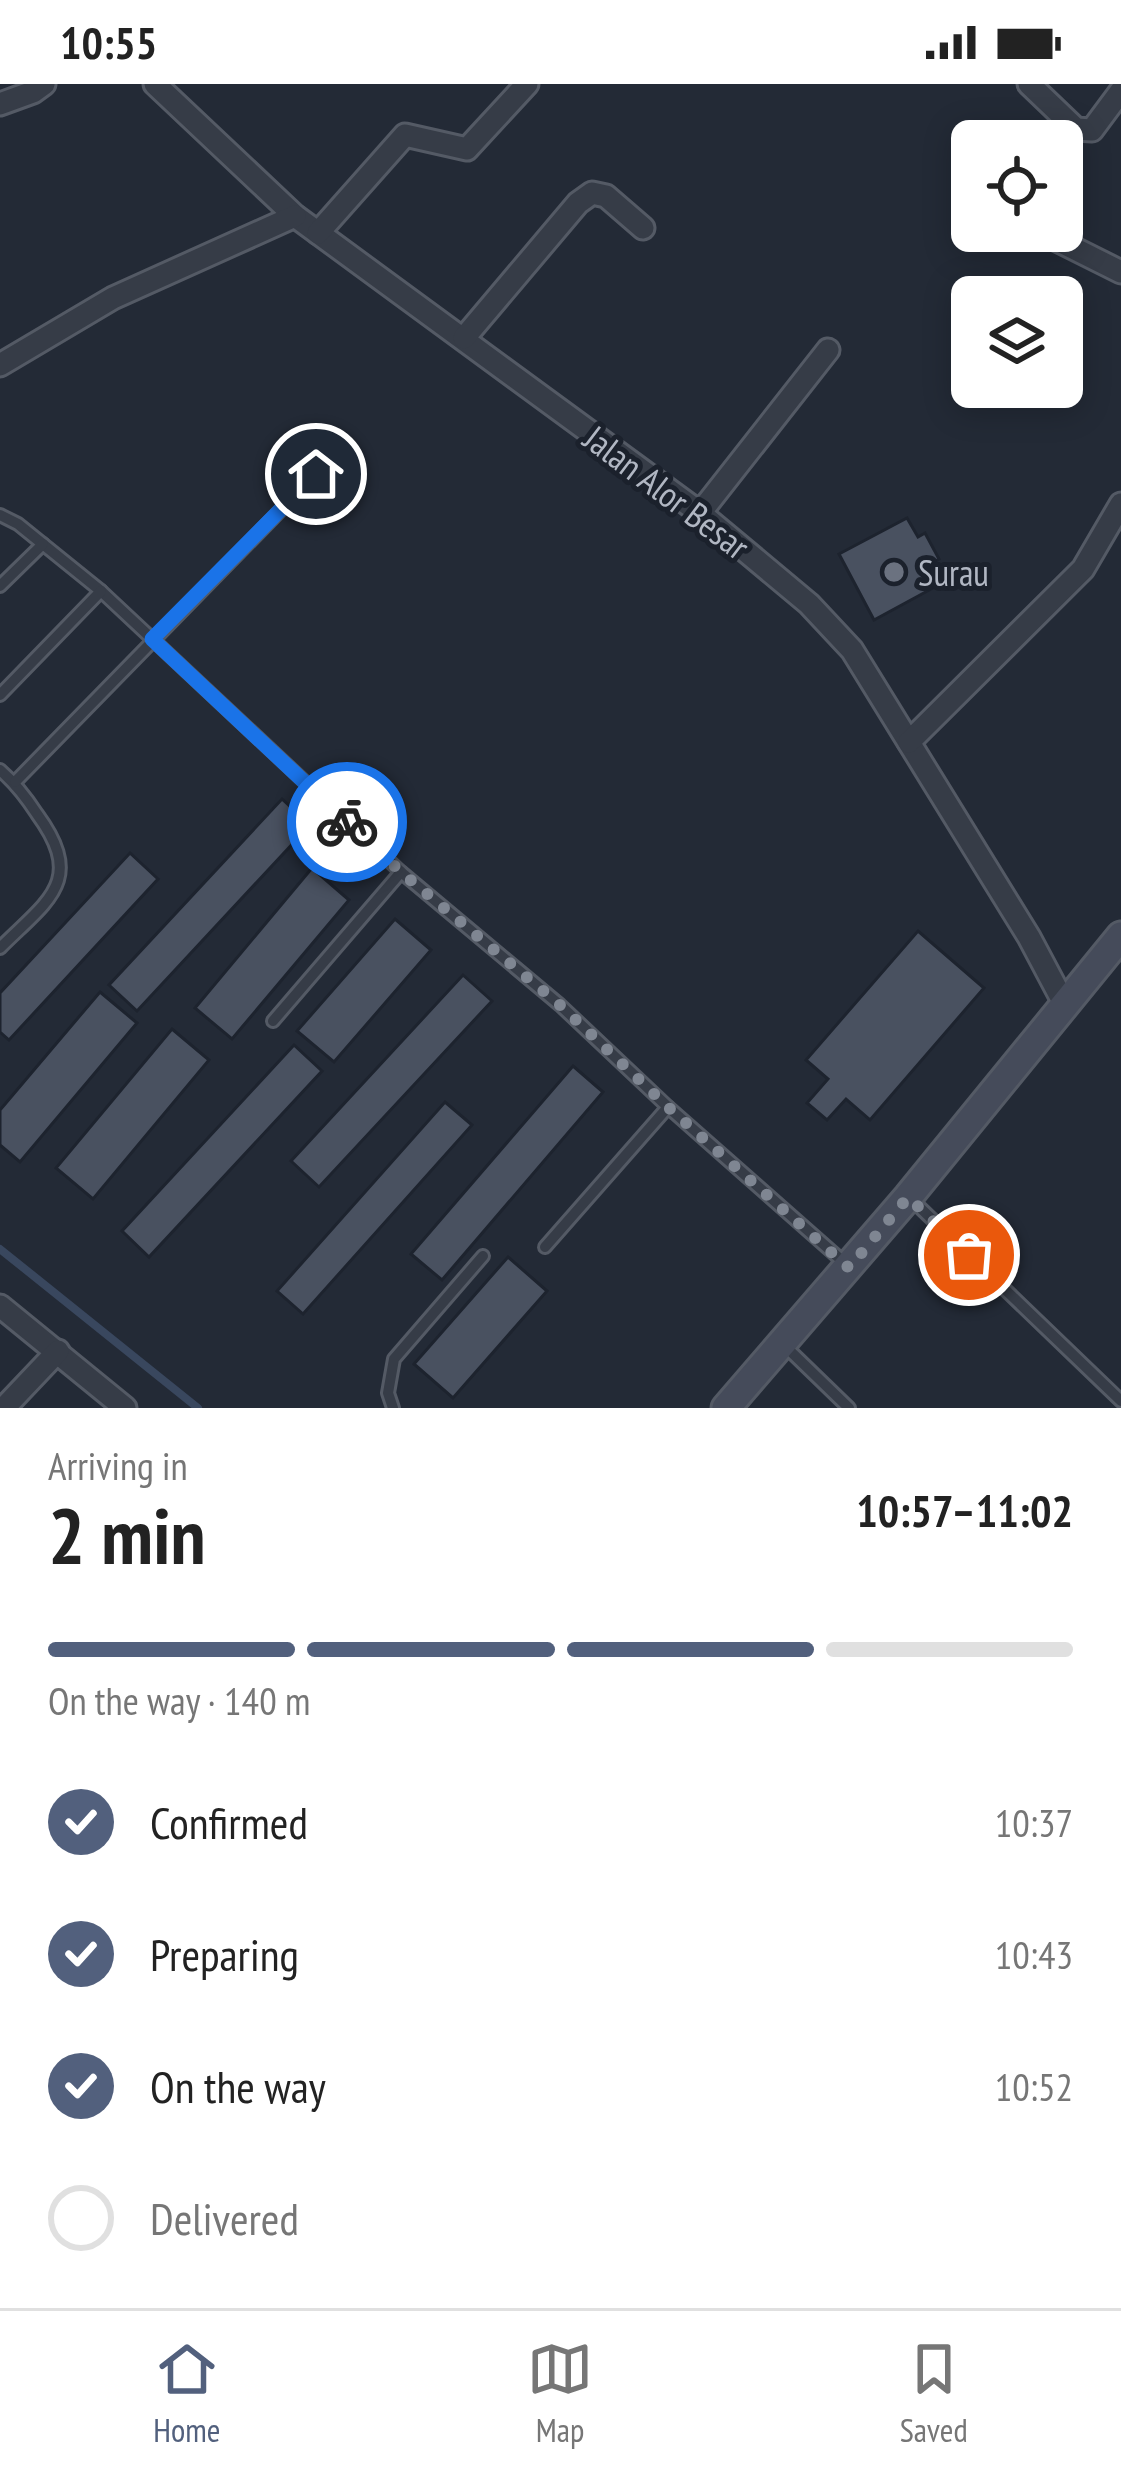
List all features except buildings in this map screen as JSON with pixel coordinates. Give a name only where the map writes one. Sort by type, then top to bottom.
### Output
[{"type":"main road","points":[[725,1408],[849,1268],[1121,936]]},
{"type":"street","points":[[0,104],[44,84]]},
{"type":"street","name":"Jalan Alor Besar","points":[[155,84],[295,216],[700,513],[809,604],[852,650],[1029,937],[1064,1003]]},
{"type":"street","points":[[317,233],[405,135],[467,148],[527,84]]},
{"type":"street","points":[[1029,84],[1076,129],[1092,130],[1121,91]]},
{"type":"street","points":[[464,338],[578,202],[592,193],[606,196],[643,228]]},
{"type":"street","points":[[0,365],[113,298],[295,216]]},
{"type":"street","points":[[1081,252],[1121,272]]},
{"type":"street","points":[[700,513],[828,350]]},
{"type":"street","points":[[909,742],[1083,569],[1121,504]]},
{"type":"street","points":[[0,1306],[125,1408]]},
{"type":"street","points":[[4,1408],[58,1351]]},
{"type":"lane","points":[[15,782],[316,474]]},
{"type":"lane","points":[[0,515],[100,591],[401,872],[560,1005],[849,1268]]},
{"type":"lane","points":[[0,586],[43,544]]},
{"type":"lane","points":[[0,695],[100,591]]},
{"type":"lane","points":[[0,770],[15,782],[61,854],[60,879],[48,900],[0,948]]},
{"type":"lane","points":[[273,1021],[401,872]]},
{"type":"lane","points":[[545,1247],[668,1107]]},
{"type":"lane","points":[[908,1197],[1121,1401]]},
{"type":"lane","points":[[393,1408],[388,1393],[394,1359],[483,1256]]},
{"type":"lane","points":[[782,1344],[849,1408]]},
{"type":"waterway","points":[[0,1249],[198,1408]]},
{"type":"way so far","points":[[347,822],[560,1005],[849,1268],[908,1197],[969,1255]]},
{"type":"place","name":"Surau","points":[[894,572]]},
{"type":"route","points":[[316,474],[152,639],[347,822]]}]
